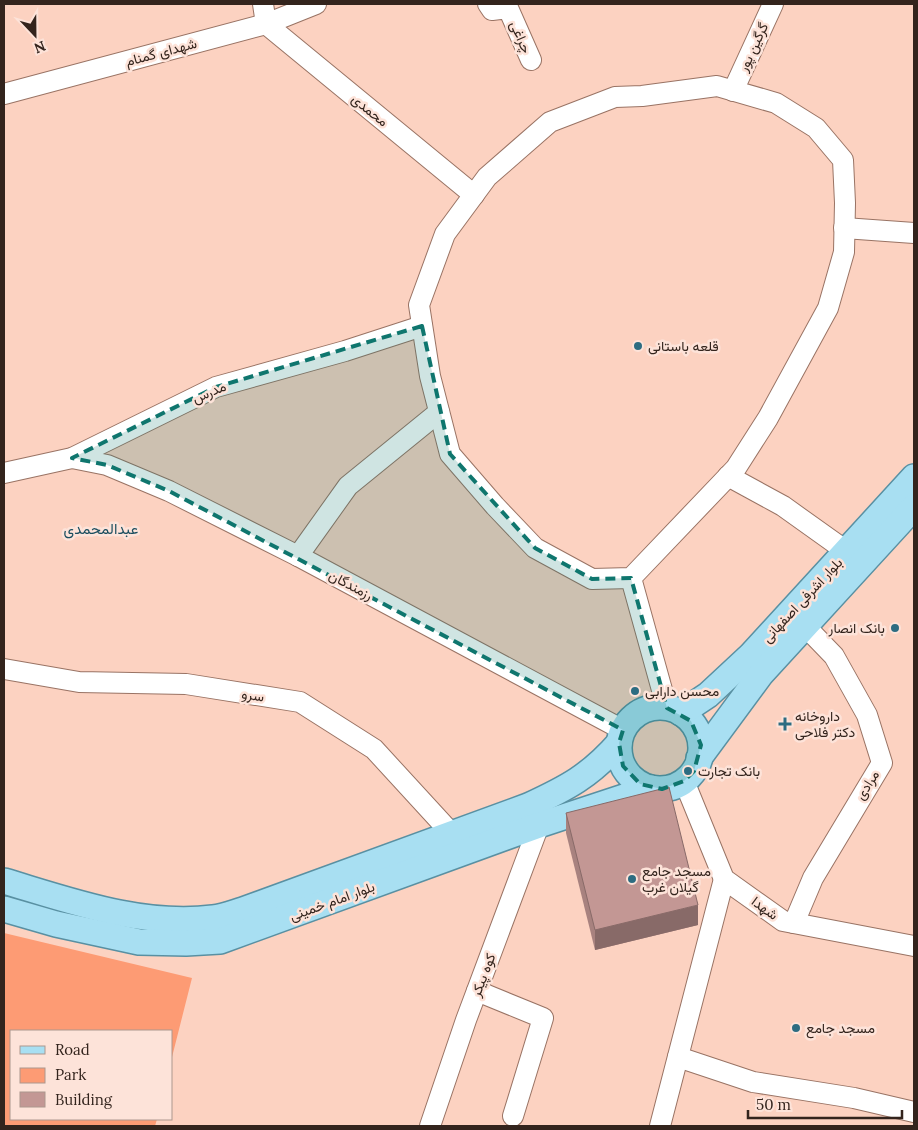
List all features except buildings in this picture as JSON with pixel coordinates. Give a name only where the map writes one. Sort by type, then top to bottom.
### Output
[{"type":"main road","name":"بلوار اشرفی اصفهانی","points":[[674,710],[708,695],[751,655],[914,478]]},
{"type":"main road","name":"بلوار اشرفی اصفهانی","points":[[699,758],[761,674],[914,507]]},
{"type":"main road","points":[[654,708],[674,710],[691,721],[698,732],[701,745],[694,771],[684,781],[662,789],[640,784],[630,776],[623,766],[620,755],[621,736],[631,719],[641,712],[654,708]]},
{"type":"main road","name":"بلوار امام خمینی","points":[[4,881],[140,917],[214,918],[243,910],[452,834],[565,790],[603,762],[621,736]]},
{"type":"main road","name":"بلوار امام خمینی","points":[[4,908],[56,924],[139,942],[186,943],[220,941],[540,825],[651,788]]},
{"type":"street","points":[[263,4],[266,24]]},
{"type":"street","name":"شهدای گمنام","points":[[4,94],[266,24],[316,4]]},
{"type":"street","name":"چراغی","points":[[488,4],[492,10],[508,8],[531,60]]},
{"type":"street","name":"گرگین پور","points":[[733,91],[774,4]]},
{"type":"street","name":"محمدی","points":[[266,24],[474,195]]},
{"type":"street","points":[[717,86],[733,91],[776,103],[816,128],[843,160],[844,252],[828,308],[768,418],[736,468],[631,578],[592,580],[535,548],[450,454],[430,376],[419,305],[445,234],[487,177],[550,122],[615,97],[642,96],[717,86]]},
{"type":"street","points":[[844,228],[914,232]]},
{"type":"street","name":"مدرس","points":[[4,474],[72,458],[216,387],[345,351],[422,326]]},
{"type":"street","points":[[298,556],[348,486],[439,412]]},
{"type":"street","name":"رزمندگان","points":[[72,458],[107,465],[169,491],[298,556],[621,736]]},
{"type":"street","points":[[728,476],[783,506],[846,551]]},
{"type":"street","points":[[631,578],[674,710]]},
{"type":"street","name":"مرادی","points":[[794,923],[813,878],[882,763],[867,715],[834,656],[805,626]]},
{"type":"street","name":"سرو","points":[[4,670],[79,682],[186,684],[300,702],[374,749],[452,834]]},
{"type":"street","points":[[660,1126],[724,879],[684,781]]},
{"type":"street","name":"کوه پیکر","points":[[430,1126],[477,991],[540,825]]},
{"type":"street","name":"شهدا","points":[[724,879],[783,921],[914,946]]},
{"type":"street","points":[[477,991],[543,1018],[513,1116]]},
{"type":"street","points":[[678,1058],[753,1082],[854,1098],[914,1112]]},
{"type":"highlighted area","points":[[422,326],[450,454],[535,548],[592,579],[631,578],[667,708],[691,721],[701,745],[694,771],[684,781],[662,789],[640,784],[623,766],[619,743],[623,730],[169,491],[107,465],[72,458],[216,387]]},
{"type":"green space","points":[[4,933],[192,978],[172,1057],[172,1030],[10,1030],[10,1120],[157,1120],[155,1126],[4,1126]]},
{"type":"place","name":"قلعه باستانی","points":[[638,346]]},
{"type":"place","name":"بانک انصار","points":[[895,628]]},
{"type":"place","name":"محسن دارابی","points":[[635,691]]},
{"type":"place","name":"داروخانه دکتر فلاحی","points":[[785,724]]},
{"type":"place","name":"بانک تجارت","points":[[688,771]]},
{"type":"place","name":"مسجد جامع گیلان غرب","points":[[632,879]]},
{"type":"place","name":"مسجد جامع","points":[[796,1028]]},
{"type":"district","name":"عبدالمحمدی","points":[[101,529]]}]
